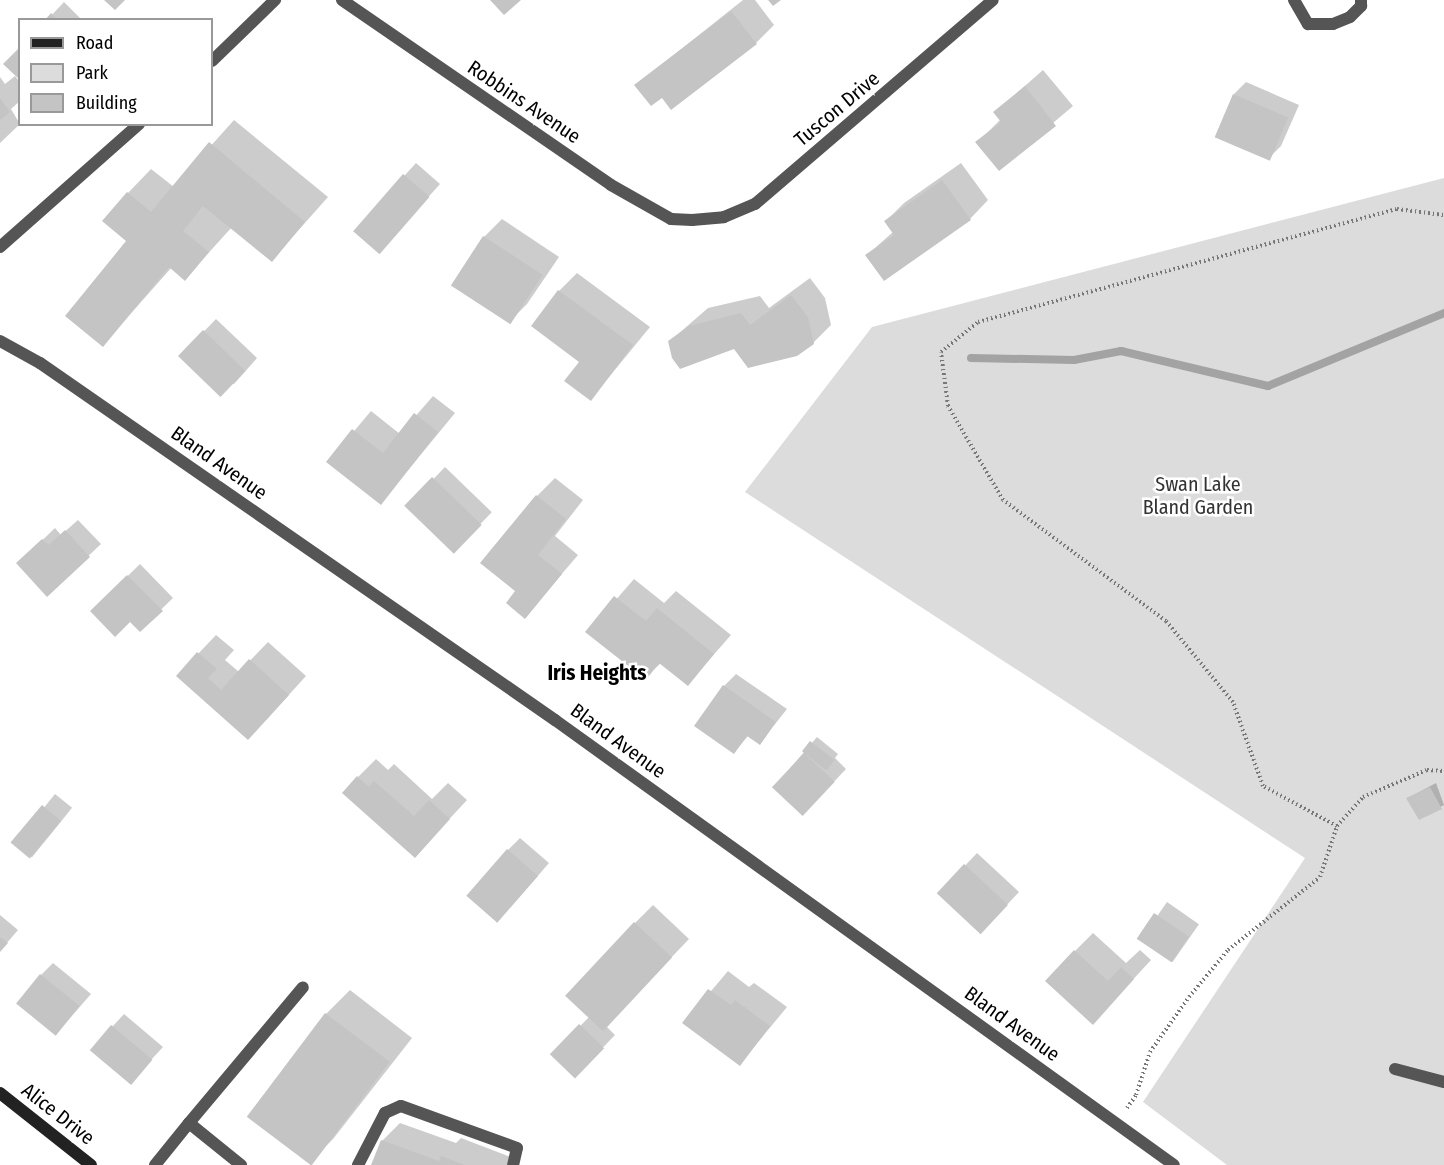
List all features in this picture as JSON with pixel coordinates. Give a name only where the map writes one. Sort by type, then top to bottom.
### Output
[{"type":"main road","name":"Alice Drive","points":[[0,1093],[91,1165]]},
{"type":"street","points":[[213,60],[275,0]]},
{"type":"street","name":"Robbins Avenue","points":[[342,0],[611,185],[671,219],[692,220]]},
{"type":"street","name":"Tuscon Drive","points":[[692,220],[724,217],[756,204],[993,0]]},
{"type":"street","points":[[1294,0],[1308,24],[1333,24],[1350,17],[1361,6],[1361,0]]},
{"type":"street","points":[[0,247],[137,126]]},
{"type":"street","name":"Bland Avenue","points":[[0,341],[40,363],[555,720],[1174,1165]]},
{"type":"street","points":[[155,1165],[303,987]]},
{"type":"street","points":[[1395,1069],[1444,1082]]},
{"type":"street","points":[[358,1165],[385,1113],[401,1106],[517,1148],[513,1165]]},
{"type":"street","points":[[189,1123],[241,1165]]},
{"type":"path","points":[[1337,826],[1263,786],[1233,702],[1166,621],[1003,500],[948,406],[941,352],[978,321],[1396,209],[1444,215]]},
{"type":"path","points":[[1116,1123],[1136,1095],[1150,1052],[1189,997],[1228,950],[1320,877],[1337,826],[1363,797],[1427,770],[1444,771]]},
{"type":"green space","name":"Swan Lake Bland Garden","points":[[1444,178],[1444,1165],[1227,1165],[1143,1102],[1305,858],[745,492],[872,327]]},
{"type":"building","points":[[104,0],[125,0],[115,10]]},
{"type":"building","points":[[490,0],[521,0],[504,15]]},
{"type":"building","points":[[768,0],[781,0],[773,6]]},
{"type":"building","points":[[731,11],[757,44],[671,110],[662,98],[651,106],[634,85]]},
{"type":"building","points":[[18,49],[18,78],[3,64]]},
{"type":"building","points":[[1025,86],[1056,126],[999,171],[975,142],[1001,122],[993,112]]},
{"type":"building","points":[[1233,94],[1288,117],[1270,161],[1215,137]]},
{"type":"building","points":[[0,98],[10,112],[0,120]]},
{"type":"building","points":[[209,142],[305,222],[272,262],[203,206],[183,231],[209,252],[185,281],[169,267],[103,347],[65,316],[126,241],[102,221],[127,192],[151,212]]},
{"type":"building","points":[[403,174],[429,197],[380,254],[353,231]]},
{"type":"building","points":[[942,180],[971,220],[884,281],[865,255],[894,235],[884,221]]},
{"type":"building","points":[[483,236],[543,275],[510,324],[451,285]]},
{"type":"building","points":[[558,290],[633,345],[591,401],[564,381],[579,362],[531,326]]},
{"type":"building","points":[[791,295],[808,317],[814,344],[797,356],[748,368],[734,349],[680,369],[672,358],[668,341],[689,326],[741,313],[750,325]]},
{"type":"building","points":[[203,330],[245,371],[220,397],[178,356]]},
{"type":"building","points":[[414,413],[438,432],[381,505],[326,462],[352,429],[383,453]]},
{"type":"building","points":[[432,477],[482,525],[454,554],[404,506]]},
{"type":"building","points":[[536,495],[566,519],[538,555],[562,574],[525,619],[506,603],[515,591],[480,563]]},
{"type":"building","points":[[65,530],[90,557],[47,597],[16,563],[42,539],[49,545]]},
{"type":"building","points":[[127,575],[163,611],[140,632],[130,622],[115,637],[90,611]]},
{"type":"building","points":[[614,596],[646,621],[657,608],[714,654],[688,686],[659,663],[646,680],[585,632]]},
{"type":"building","points":[[197,652],[217,669],[208,678],[221,690],[249,659],[289,695],[248,740],[176,676]]},
{"type":"building","points":[[723,685],[776,722],[760,745],[747,736],[734,754],[694,726]]},
{"type":"building","points":[[810,741],[834,760],[826,770],[802,751]]},
{"type":"building","points":[[804,753],[835,782],[803,816],[772,787]]},
{"type":"building","points":[[357,776],[369,787],[374,781],[414,816],[429,800],[450,819],[415,858],[342,793]]},
{"type":"building","points":[[1430,787],[1442,809],[1419,820],[1406,798]]},
{"type":"building","points":[[42,805],[61,821],[30,859],[11,843]]},
{"type":"building","points":[[507,849],[538,876],[497,923],[466,896]]},
{"type":"building","points":[[964,864],[1008,905],[981,934],[937,893]]},
{"type":"building","points":[[1154,913],[1189,936],[1171,962],[1137,939]]},
{"type":"building","points":[[634,922],[672,957],[603,1031],[565,996]]},
{"type":"building","points":[[0,937],[8,943],[0,952]]},
{"type":"building","points":[[1074,950],[1108,981],[1121,967],[1134,979],[1093,1025],[1045,981]]},
{"type":"building","points":[[40,974],[80,1006],[56,1036],[16,1004]]},
{"type":"building","points":[[708,989],[731,1005],[735,1000],[770,1026],[740,1066],[682,1023]]},
{"type":"building","points":[[325,1013],[390,1062],[312,1165],[247,1117]]},
{"type":"building","points":[[579,1024],[604,1048],[575,1079],[550,1054]]},
{"type":"building","points":[[111,1025],[152,1060],[131,1085],[90,1050]]},
{"type":"building","points":[[381,1140],[439,1161],[441,1156],[465,1165],[371,1165]]},
{"type":"waterway","points":[[971,358],[1074,360],[1121,351],[1268,386],[1444,313]]},
{"type":"district","name":"Iris Heights","points":[[597,673]]}]
